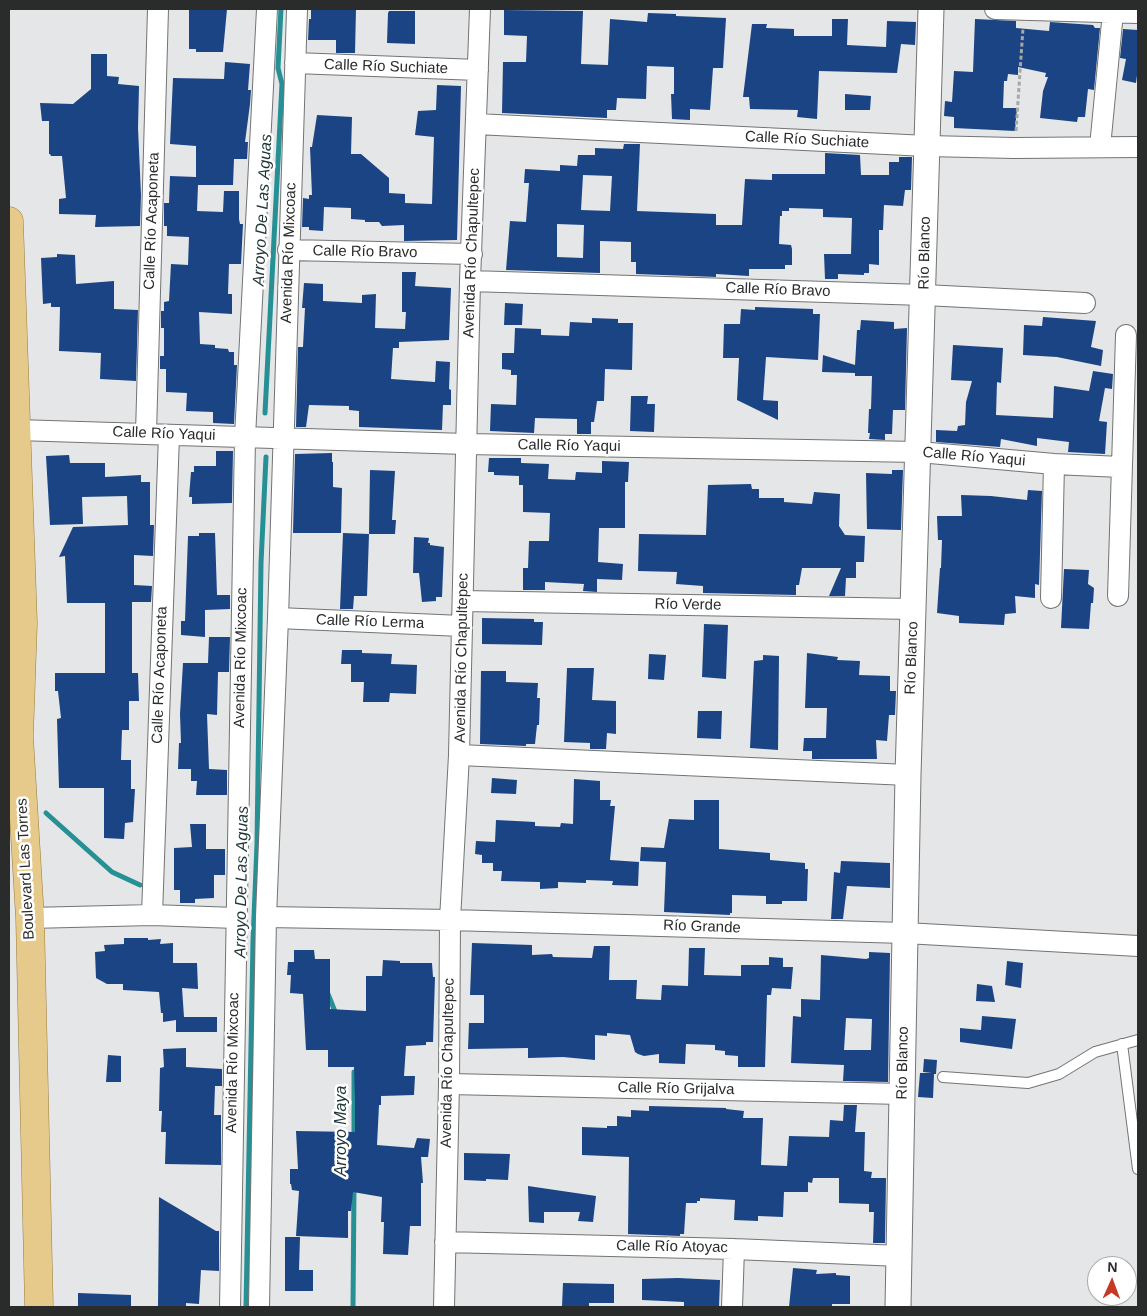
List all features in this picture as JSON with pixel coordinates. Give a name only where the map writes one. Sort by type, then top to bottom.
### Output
[{"type":"main road","name":"Boulevard Las Torres","points":[[9,222],[17,430],[16,634],[19,737],[30,918],[39,1307]]},
{"type":"main road","points":[[9,712],[19,737]]},
{"type":"street","name":"Calle Río Acaponeta","points":[[146,433],[158,9]]},
{"type":"street","name":"Avenida Río Mixcoac","points":[[230,1307],[245,437],[267,9]]},
{"type":"street","name":"Avenida Río Mixcoac","points":[[259,1307],[266,917],[278,618],[297,9]]},
{"type":"street","name":"Avenida Río Chapultepec","points":[[444,1307],[449,1084],[450,920],[459,755],[470,280],[480,9]]},
{"type":"street","name":"Río Blanco","points":[[898,1307],[908,775],[924,295],[931,9]]},
{"type":"street","points":[[995,9],[1138,13]]},
{"type":"street","points":[[1100,146],[1113,12]]},
{"type":"street","name":"Calle Río Suchiate","points":[[295,63],[478,70]]},
{"type":"street","name":"Calle Río Suchiate","points":[[476,124],[927,146],[1014,148],[1138,147]]},
{"type":"street","name":"Calle Río Bravo","points":[[288,250],[472,254]]},
{"type":"street","name":"Calle Río Bravo","points":[[470,280],[924,295],[1085,303]]},
{"type":"street","points":[[1118,596],[1126,335]]},
{"type":"street","name":"Calle Río Yaqui","points":[[17,430],[466,444],[919,452],[1054,464],[1121,467]]},
{"type":"street","name":"Calle Río Acaponeta","points":[[152,915],[169,435]]},
{"type":"street","points":[[1051,598],[1054,464]]},
{"type":"street","name":"Río Verde","points":[[463,602],[913,609]]},
{"type":"street","name":"Calle Río Lerma","points":[[278,618],[462,626]]},
{"type":"street","points":[[459,755],[908,775]]},
{"type":"street","points":[[30,918],[152,915],[236,918]]},
{"type":"street","name":"Río Grande","points":[[266,917],[450,920],[905,933],[1138,946]]},
{"type":"street","name":"Calle Río Grijalva","points":[[449,1084],[903,1094]]},
{"type":"street","name":"Calle Río Atoyac","points":[[445,1242],[734,1249],[900,1256]]},
{"type":"street","points":[[732,1307],[734,1249]]},
{"type":"lane","points":[[943,1077],[1028,1084],[1059,1074],[1095,1052],[1138,1040]]},
{"type":"lane","points":[[1122,1044],[1138,1168]]},
{"type":"path","points":[[1014,148],[1025,10]]},
{"type":"building","points":[[189,9],[227,9],[223,52],[196,52],[196,49],[189,49]]},
{"type":"building","points":[[311,9],[356,9],[355,53],[336,53],[336,40],[308,40]]},
{"type":"building","points":[[504,10],[583,11],[581,64],[608,65],[610,19],[647,22],[648,13],[726,18],[723,68],[713,68],[710,110],[690,109],[690,120],[672,119],[671,94],[674,94],[674,67],[647,66],[646,99],[617,98],[616,110],[607,110],[607,118],[502,113],[503,62],[526,62],[527,36],[504,35]]},
{"type":"building","points":[[389,11],[415,11],[415,44],[387,43]]},
{"type":"building","points":[[832,19],[848,19],[847,45],[886,47],[887,21],[916,22],[915,45],[901,44],[897,73],[819,71],[817,119],[797,117],[798,110],[750,109],[749,97],[743,97],[752,24],[767,24],[766,28],[794,29],[794,36],[832,36]]},
{"type":"building","points":[[975,19],[1016,21],[1016,28],[1049,31],[1050,22],[1093,25],[1095,28],[1100,28],[1094,90],[1088,89],[1085,117],[1078,117],[1077,122],[1040,118],[1043,91],[1048,77],[1045,77],[1046,73],[1018,67],[1018,75],[1008,74],[1007,81],[1004,81],[1003,108],[1017,108],[1015,131],[954,128],[954,117],[944,116],[945,101],[952,102],[954,71],[973,72]]},
{"type":"building","points":[[1123,29],[1138,30],[1136,83],[1122,80],[1126,59],[1120,58]]},
{"type":"building","points":[[91,54],[107,54],[107,76],[119,77],[118,84],[139,86],[140,226],[95,227],[96,215],[59,214],[59,199],[66,198],[62,156],[51,156],[49,154],[49,121],[42,121],[40,103],[73,104],[91,89]]},
{"type":"building","points":[[225,62],[250,64],[248,90],[251,90],[245,142],[248,142],[247,159],[234,159],[233,185],[198,185],[197,211],[223,212],[224,191],[239,191],[239,219],[240,224],[243,224],[241,264],[229,264],[228,294],[232,294],[232,314],[199,312],[200,344],[215,345],[215,348],[228,349],[229,352],[234,352],[234,365],[237,365],[234,424],[213,423],[213,412],[186,411],[187,393],[166,392],[166,369],[160,369],[160,356],[164,356],[164,328],[161,328],[161,311],[164,311],[164,302],[169,301],[171,264],[188,265],[189,237],[167,236],[167,226],[164,226],[164,203],[169,203],[170,176],[196,177],[196,146],[170,144],[173,78],[224,79]]},
{"type":"building","points":[[437,85],[461,86],[457,240],[404,241],[404,225],[382,226],[379,222],[351,219],[351,208],[324,207],[323,231],[309,230],[309,227],[302,227],[303,198],[309,199],[309,195],[312,195],[310,147],[312,147],[317,115],[352,117],[351,154],[361,154],[389,178],[389,193],[405,194],[405,203],[432,204],[434,137],[415,135],[418,111],[436,110]]},
{"type":"building","points":[[845,94],[871,96],[870,110],[845,110]]},
{"type":"building","points":[[624,144],[640,144],[637,211],[716,214],[716,225],[742,225],[745,179],[772,180],[772,174],[825,174],[825,153],[860,155],[861,175],[889,175],[889,162],[899,162],[899,157],[912,157],[911,190],[905,190],[903,206],[884,205],[883,230],[879,230],[879,265],[869,264],[869,273],[864,273],[864,275],[838,274],[838,279],[825,279],[824,254],[851,254],[852,218],[823,217],[823,209],[789,208],[789,211],[782,211],[782,216],[780,216],[779,244],[791,245],[792,249],[792,265],[785,265],[785,269],[749,269],[749,276],[716,274],[716,277],[636,274],[636,262],[631,262],[631,242],[600,241],[600,273],[506,270],[510,221],[526,222],[529,183],[524,183],[525,169],[560,171],[560,165],[577,166],[578,155],[595,155],[595,148],[623,149]],"holes":[[[583,175],[612,176],[610,211],[581,210]],[[557,224],[584,225],[583,258],[557,257]]]},
{"type":"building","points":[[57,254],[75,255],[76,284],[114,281],[114,309],[138,310],[136,381],[100,379],[101,353],[59,351],[60,307],[51,307],[51,303],[43,304],[41,258],[57,257]]},
{"type":"building","points":[[402,272],[416,272],[415,286],[451,288],[449,340],[399,342],[399,348],[393,348],[391,379],[435,382],[436,361],[450,362],[449,389],[451,390],[451,405],[443,405],[442,430],[359,427],[359,411],[349,410],[349,406],[309,405],[306,427],[296,427],[298,347],[303,347],[305,308],[302,308],[304,283],[323,284],[323,301],[362,303],[362,295],[376,294],[375,328],[405,329],[406,312],[402,312]]},
{"type":"building","points":[[505,303],[523,304],[522,325],[504,325]]},
{"type":"building","points":[[755,307],[813,309],[813,314],[820,314],[818,360],[766,357],[763,400],[778,401],[778,420],[737,400],[739,358],[723,358],[724,324],[740,324],[741,309],[755,310]]},
{"type":"building","points":[[1043,317],[1096,321],[1091,347],[1103,350],[1101,366],[1057,357],[1023,355],[1024,325],[1042,326]]},
{"type":"building","points":[[592,318],[618,319],[618,323],[633,323],[632,370],[605,369],[604,401],[597,401],[594,422],[591,422],[591,434],[577,434],[577,419],[535,418],[534,433],[490,431],[491,404],[516,405],[517,375],[511,375],[511,370],[502,369],[502,353],[514,353],[515,328],[541,329],[541,335],[569,336],[570,322],[592,323]]},
{"type":"building","points":[[861,320],[894,322],[894,329],[907,328],[905,410],[893,410],[892,434],[885,434],[885,440],[869,439],[872,376],[855,376],[855,373],[822,372],[823,355],[855,365],[857,330],[860,330]]},
{"type":"building","points":[[953,345],[1003,348],[1001,383],[997,382],[996,415],[1053,418],[1054,386],[1089,391],[1093,371],[1113,374],[1112,389],[1105,388],[1099,421],[1107,422],[1105,454],[1068,452],[1069,442],[1037,438],[1037,446],[1001,439],[1000,447],[936,442],[936,430],[957,431],[958,426],[965,425],[966,402],[972,381],[951,380]]},
{"type":"building","points":[[631,396],[648,396],[647,404],[655,404],[654,432],[630,431]]},
{"type":"building","points":[[216,451],[233,451],[232,503],[192,504],[192,497],[189,497],[191,472],[194,472],[194,466],[216,466]]},
{"type":"building","points":[[332,453],[333,487],[342,488],[341,533],[293,533],[295,454]]},
{"type":"building","points":[[69,455],[70,463],[105,463],[105,477],[141,475],[141,482],[150,482],[150,525],[154,525],[153,556],[134,555],[134,585],[152,586],[151,602],[132,602],[132,673],[138,673],[139,701],[129,701],[129,730],[122,730],[121,760],[131,760],[131,789],[135,789],[133,822],[125,823],[124,839],[104,838],[104,788],[59,788],[57,719],[61,718],[58,691],[55,691],[55,673],[105,673],[105,603],[67,603],[65,556],[59,557],[73,527],[128,525],[127,496],[82,497],[83,524],[50,525],[46,456]]},
{"type":"building","points":[[489,458],[521,458],[521,463],[549,464],[548,479],[575,480],[576,472],[602,473],[602,461],[629,462],[628,482],[625,482],[625,528],[599,528],[598,562],[623,564],[622,580],[597,579],[597,592],[583,591],[584,584],[545,582],[545,590],[523,590],[523,568],[528,568],[529,541],[549,541],[550,513],[523,512],[523,485],[519,485],[519,476],[494,475],[494,472],[488,472]]},
{"type":"building","points":[[370,470],[395,471],[392,520],[396,520],[395,534],[369,534]]},
{"type":"building","points":[[892,470],[903,470],[901,530],[867,529],[866,473],[892,474]]},
{"type":"building","points":[[751,484],[752,489],[759,489],[759,498],[784,498],[784,502],[812,504],[814,492],[840,494],[839,526],[845,535],[865,536],[864,562],[856,562],[856,578],[846,578],[845,596],[829,596],[841,568],[802,568],[799,585],[796,585],[796,595],[703,593],[703,586],[676,584],[677,572],[638,571],[639,534],[706,535],[708,485]]},
{"type":"building","points":[[1028,490],[1042,491],[1039,585],[1035,584],[1035,598],[1015,596],[1016,613],[1005,614],[1004,625],[959,623],[959,616],[937,613],[942,540],[938,540],[937,516],[962,516],[961,495],[1027,500]]},
{"type":"building","points":[[199,533],[215,533],[217,595],[230,595],[230,609],[205,610],[205,637],[181,635],[181,621],[185,621],[188,536],[199,536]]},
{"type":"building","points":[[343,533],[369,534],[367,596],[354,596],[353,609],[340,609]]},
{"type":"building","points":[[414,537],[429,538],[428,543],[430,545],[444,547],[442,597],[436,597],[436,601],[422,602],[419,573],[413,573]]},
{"type":"building","points":[[1064,569],[1089,570],[1088,584],[1094,588],[1089,629],[1061,628]]},
{"type":"building","points":[[482,618],[534,619],[534,622],[543,622],[542,645],[482,644]]},
{"type":"building","points":[[704,624],[728,625],[726,679],[702,677]]},
{"type":"building","points":[[209,637],[230,637],[229,672],[218,672],[217,715],[207,714],[209,769],[227,770],[227,795],[196,795],[197,781],[191,781],[191,769],[178,769],[179,743],[181,743],[180,714],[183,663],[208,663]]},
{"type":"building","points":[[342,650],[362,650],[362,653],[392,654],[391,664],[417,665],[416,694],[390,693],[389,702],[363,702],[364,682],[351,682],[351,664],[341,664]]},
{"type":"building","points":[[807,653],[838,657],[837,660],[860,661],[859,675],[890,676],[890,691],[896,691],[895,715],[889,715],[887,741],[876,740],[877,759],[812,759],[812,751],[803,751],[804,738],[826,738],[827,708],[805,708]]},
{"type":"building","points":[[649,654],[666,655],[664,680],[648,679]]},
{"type":"building","points":[[763,655],[779,656],[778,750],[750,748],[754,661],[763,660]]},
{"type":"building","points":[[567,668],[594,668],[592,700],[616,701],[616,734],[607,733],[606,749],[590,749],[590,743],[564,742]]},
{"type":"building","points":[[481,671],[506,671],[506,682],[538,683],[537,698],[540,698],[539,725],[537,725],[535,744],[526,744],[526,746],[480,744]]},
{"type":"building","points":[[698,711],[722,711],[721,739],[697,738]]},
{"type":"building","points":[[492,778],[517,780],[516,794],[491,793]]},
{"type":"building","points":[[574,779],[600,781],[600,800],[611,800],[610,806],[615,806],[610,860],[639,862],[638,886],[612,885],[613,881],[586,880],[586,883],[558,882],[558,888],[540,889],[540,882],[501,881],[502,871],[493,871],[493,863],[482,863],[482,855],[475,854],[476,841],[495,842],[496,820],[535,822],[535,826],[560,827],[561,823],[573,824]]},
{"type":"building","points":[[694,800],[719,800],[719,849],[770,853],[770,860],[805,863],[805,869],[808,869],[807,901],[782,901],[782,904],[766,904],[766,896],[732,895],[732,913],[730,915],[664,912],[666,862],[640,861],[641,847],[664,848],[669,819],[694,820]]},
{"type":"building","points":[[190,824],[206,824],[206,849],[225,849],[225,875],[214,875],[214,898],[195,899],[195,903],[180,903],[180,890],[174,890],[174,848],[192,847]]},
{"type":"building","points":[[841,861],[890,863],[890,888],[847,886],[843,919],[831,919],[834,872],[840,873]]},
{"type":"building","points":[[124,938],[161,939],[160,944],[173,943],[173,963],[197,963],[198,989],[182,988],[184,1017],[217,1017],[217,1032],[176,1032],[176,1020],[163,1022],[159,992],[123,990],[123,984],[107,984],[96,978],[95,952],[105,951],[104,945],[124,944]]},
{"type":"building","points":[[472,943],[532,945],[532,955],[552,954],[553,957],[592,958],[594,946],[610,946],[609,980],[637,980],[636,999],[661,1000],[662,985],[688,986],[689,948],[705,948],[704,975],[741,976],[741,965],[769,965],[769,957],[783,958],[783,967],[793,967],[791,989],[772,988],[771,995],[767,995],[765,1067],[738,1067],[738,1056],[725,1055],[725,1051],[715,1050],[715,1045],[686,1044],[685,1064],[659,1063],[659,1054],[644,1056],[635,1052],[630,1035],[607,1033],[607,1036],[595,1035],[595,1060],[563,1057],[528,1058],[528,1048],[468,1049],[469,1023],[484,1023],[484,995],[470,995]]},
{"type":"building","points":[[294,950],[314,950],[315,959],[330,959],[330,1009],[366,1011],[366,976],[382,976],[383,960],[400,961],[400,963],[432,963],[433,977],[435,977],[433,1042],[426,1042],[426,1045],[406,1046],[404,1076],[415,1076],[414,1095],[381,1096],[381,1105],[379,1105],[377,1145],[414,1148],[417,1138],[430,1139],[428,1157],[421,1157],[423,1183],[421,1183],[421,1226],[410,1226],[408,1255],[383,1254],[384,1222],[381,1222],[382,1197],[353,1192],[351,1211],[348,1211],[348,1238],[296,1236],[299,1191],[292,1190],[290,1169],[298,1169],[296,1131],[355,1132],[355,1101],[354,1067],[328,1067],[328,1050],[306,1050],[303,994],[290,993],[291,975],[287,975],[288,962],[294,962]]},
{"type":"building","points":[[869,952],[890,953],[888,1082],[843,1081],[844,1065],[791,1063],[793,1016],[801,1017],[801,999],[820,1000],[821,955],[869,958]],"holes":[[[846,1018],[872,1019],[871,1050],[844,1050]]]},
{"type":"building","points":[[1007,961],[1023,963],[1021,988],[1005,985]]},
{"type":"building","points":[[977,984],[992,986],[995,1002],[976,1001]]},
{"type":"building","points":[[982,1016],[1016,1019],[1012,1049],[960,1042],[960,1028],[981,1030]]},
{"type":"building","points":[[186,1048],[186,1067],[222,1069],[222,1086],[215,1086],[214,1115],[221,1115],[221,1165],[165,1164],[166,1132],[161,1132],[162,1111],[159,1111],[160,1068],[164,1067],[163,1049]]},
{"type":"building","points":[[108,1055],[121,1056],[121,1082],[106,1082]]},
{"type":"building","points":[[924,1059],[937,1060],[936,1074],[934,1074],[933,1098],[918,1097],[920,1073],[932,1073],[923,1072]]},
{"type":"building","points":[[844,1105],[857,1105],[855,1132],[865,1132],[864,1171],[872,1172],[871,1178],[886,1178],[885,1243],[873,1243],[874,1212],[869,1212],[869,1204],[839,1203],[839,1178],[813,1178],[812,1183],[808,1182],[808,1192],[784,1192],[783,1217],[758,1216],[758,1221],[734,1220],[735,1200],[700,1198],[700,1201],[697,1201],[697,1203],[686,1203],[684,1234],[680,1234],[680,1236],[628,1234],[629,1157],[582,1155],[582,1127],[607,1128],[607,1126],[617,1126],[617,1116],[631,1117],[631,1110],[649,1111],[649,1106],[726,1108],[744,1111],[743,1118],[763,1118],[761,1165],[787,1166],[789,1136],[829,1137],[830,1120],[843,1121]]},
{"type":"building","points":[[464,1153],[510,1154],[508,1180],[464,1180]]},
{"type":"building","points":[[528,1186],[596,1196],[593,1222],[578,1221],[580,1212],[544,1212],[544,1223],[529,1222]]},
{"type":"building","points":[[159,1197],[219,1231],[219,1271],[201,1270],[199,1304],[186,1303],[186,1307],[158,1307]]},
{"type":"building","points":[[285,1237],[300,1237],[299,1270],[313,1270],[313,1291],[285,1291]]},
{"type":"building","points":[[793,1268],[817,1270],[816,1274],[836,1273],[836,1275],[850,1276],[850,1304],[832,1304],[832,1307],[789,1307]]},
{"type":"building","points":[[642,1279],[720,1280],[719,1307],[684,1307],[684,1302],[642,1300]]},
{"type":"building","points":[[563,1283],[614,1284],[614,1303],[589,1303],[589,1307],[562,1307]]},
{"type":"building","points":[[78,1293],[131,1295],[131,1307],[78,1307]]},
{"type":"waterway","name":"Arroyo De Las Aguas","points":[[265,413],[282,84],[278,68],[281,9]]},
{"type":"waterway","name":"Arroyo De Las Aguas","points":[[246,1307],[253,941],[257,844],[261,563],[266,457]]},
{"type":"waterway","name":"Arroyo Maya","points":[[46,813],[112,872],[140,885]]},
{"type":"waterway","name":"Arroyo Maya","points":[[328,994],[336,1014]]},
{"type":"waterway","name":"Arroyo Maya","points":[[354,1072],[354,1139]]},
{"type":"waterway","name":"Arroyo Maya","points":[[353,1307],[354,1187]]}]
